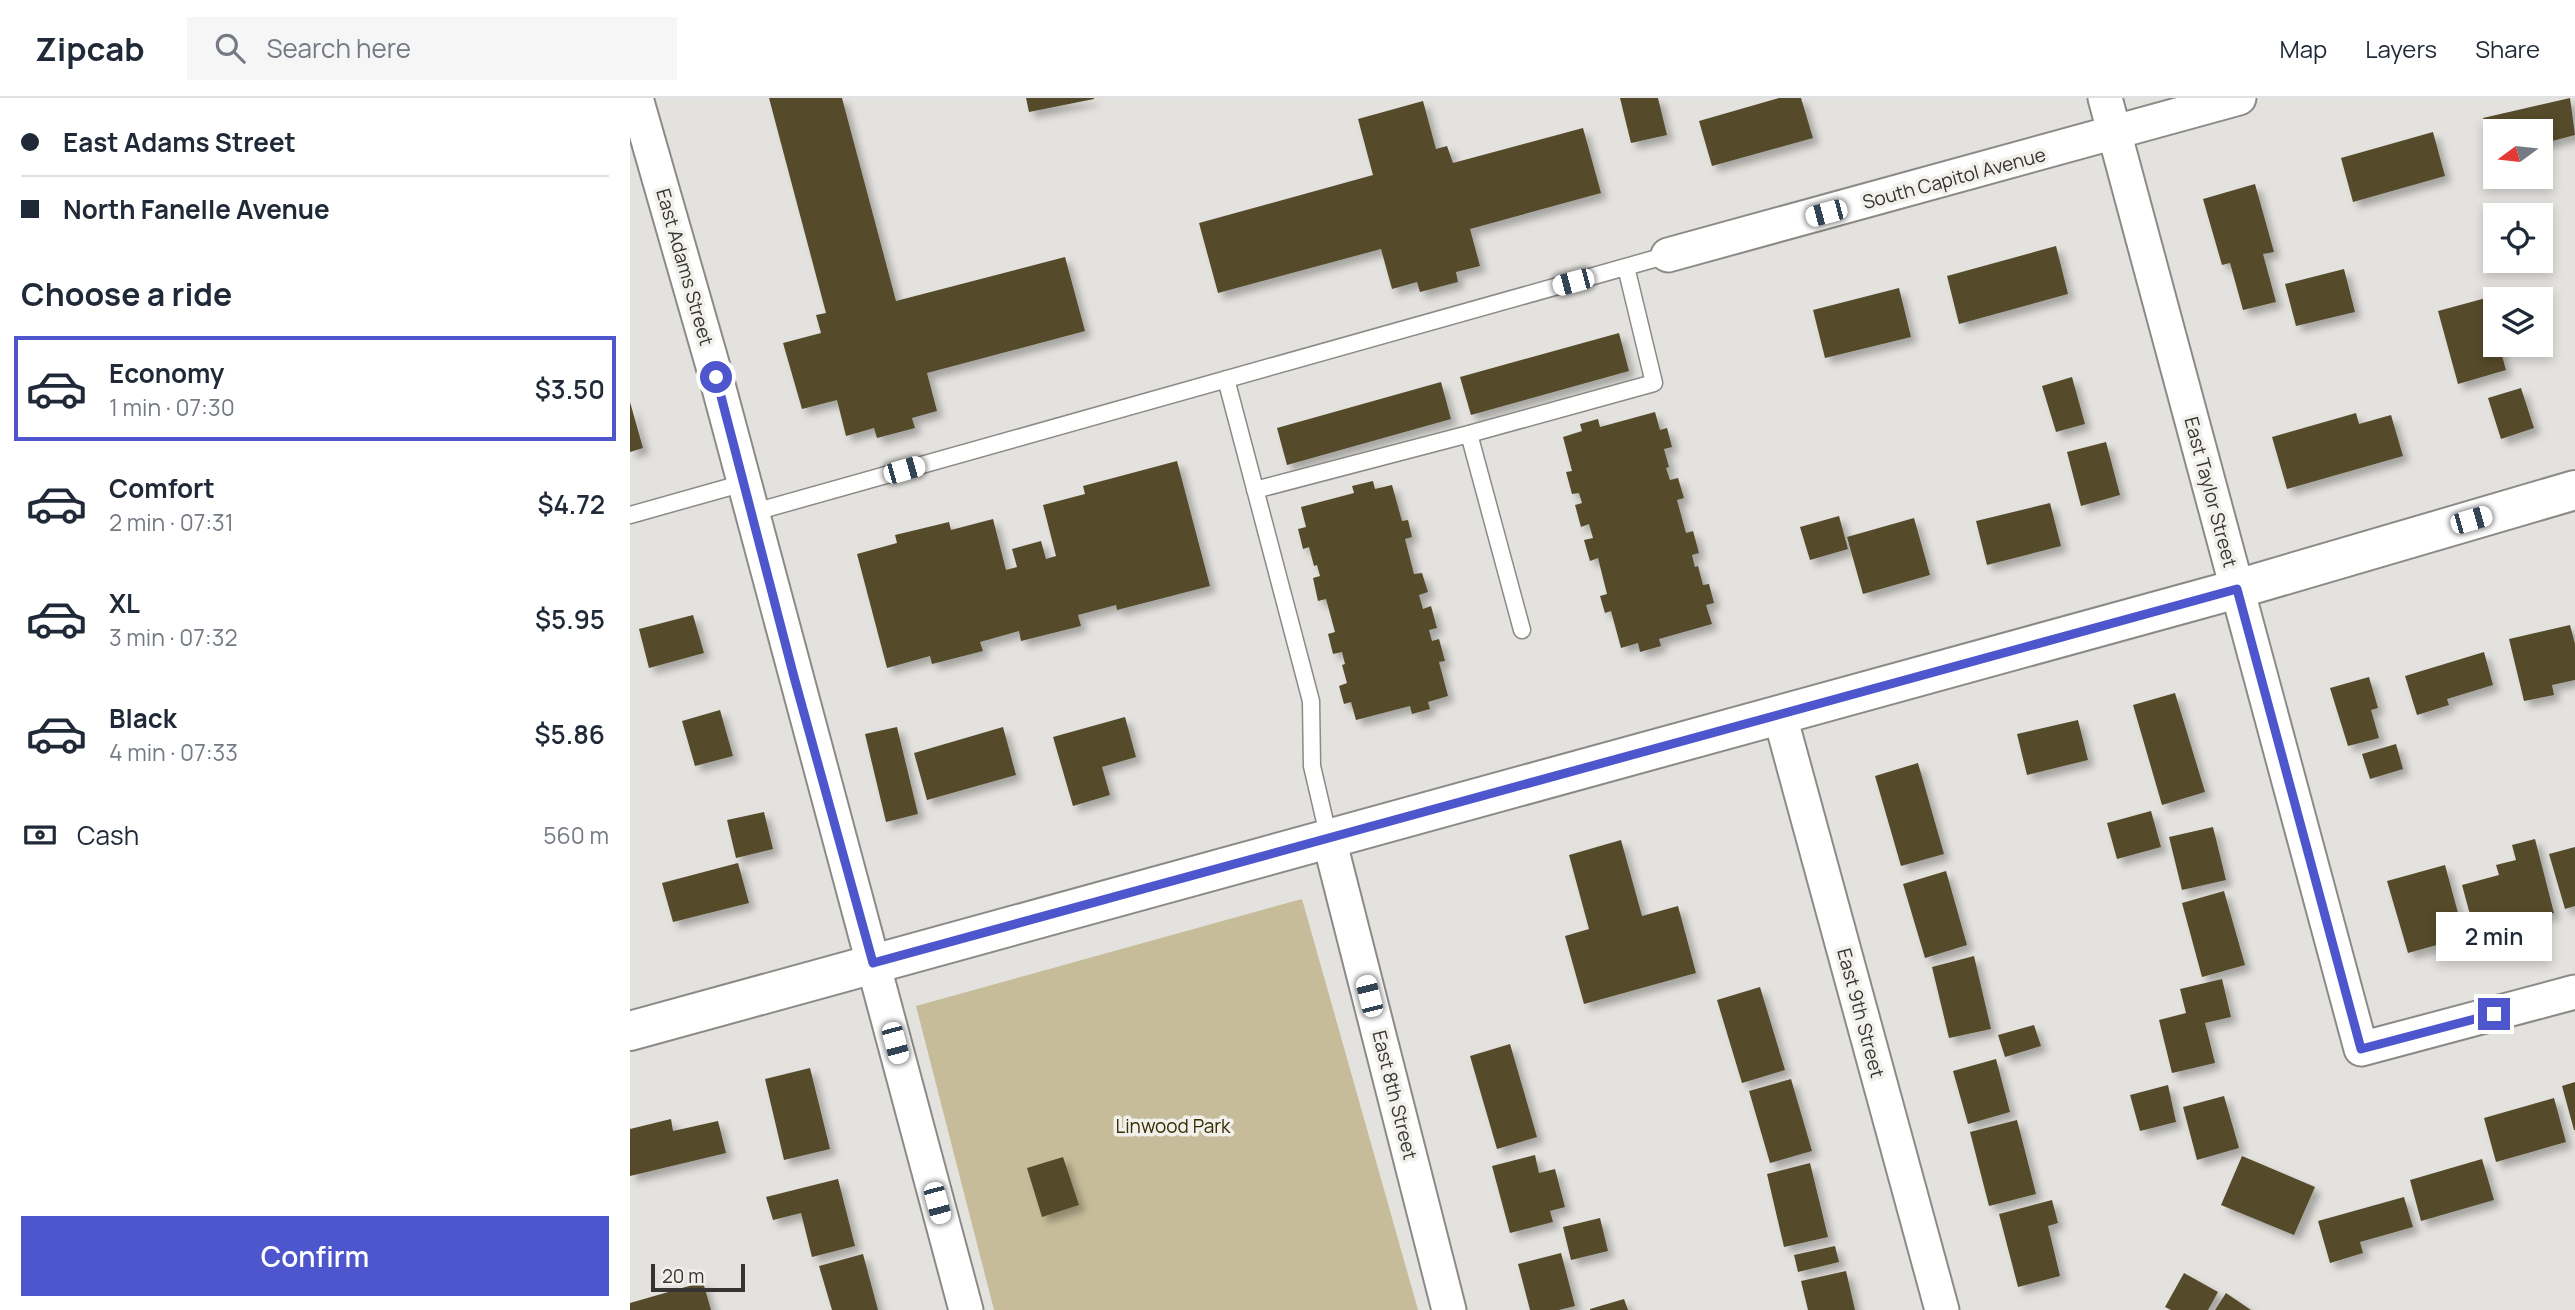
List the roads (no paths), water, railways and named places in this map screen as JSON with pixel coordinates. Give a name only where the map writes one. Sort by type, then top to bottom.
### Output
[{"type":"main road","points":[[630,1031],[2237,589],[2575,490]]},
{"type":"street","name":"East Adams Street","points":[[636,98],[748,498],[965,1310]]},
{"type":"street","name":"East Taylor Street","points":[[2105,98],[2361,1049],[2575,992]]},
{"type":"street","name":"South Capitol Avenue","points":[[1668,255],[2239,98]]},
{"type":"street","name":"East 9th Street","points":[[1780,716],[1942,1310]]},
{"type":"street","name":"East 8th Street","points":[[1329,839],[1449,1310]]},
{"type":"lane","points":[[630,515],[748,498],[1226,379],[1668,255]]},
{"type":"lane","points":[[1255,490],[1654,383],[1626,267]]},
{"type":"lane","points":[[1226,379],[1311,701],[1312,766],[1329,839]]},
{"type":"lane","points":[[1469,434],[1522,630]]},
{"type":"park label","name":"Linwood Park","points":[[1173,1126]]}]
